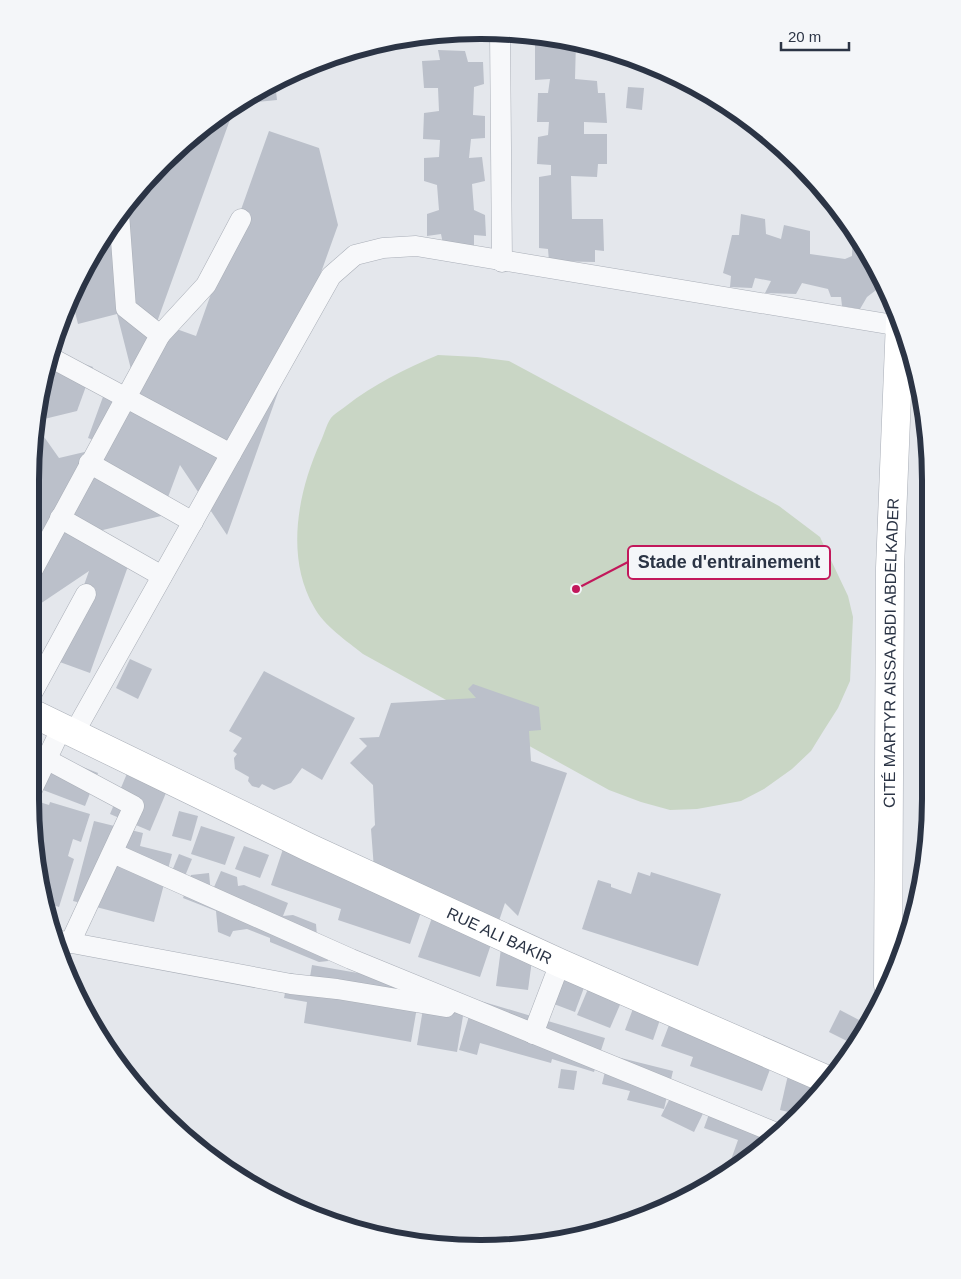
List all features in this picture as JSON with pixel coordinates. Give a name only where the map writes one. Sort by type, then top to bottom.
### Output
[{"type":"street","points":[[500,40],[502,262]]},
{"type":"street","points":[[39,557],[160,335],[206,285],[240,219]]},
{"type":"street","points":[[120,226],[126,308],[160,335]]},
{"type":"street","points":[[39,774],[46,759],[68,730],[162,576],[331,276],[355,255],[383,248],[416,246],[502,262],[893,322]]},
{"type":"street","name":"CITÉ MARTYR AISSA ABDI ABDELKADER","points":[[888,970],[890,568],[899,340]]},
{"type":"street","points":[[56,360],[231,454]]},
{"type":"street","points":[[89,463],[193,522]]},
{"type":"street","points":[[60,518],[162,576]]},
{"type":"street","points":[[39,680],[86,594]]},
{"type":"street","points":[[39,716],[68,730]]},
{"type":"street","name":"RUE ALI BAKIR","points":[[68,730],[310,848],[560,963],[823,1078]]},
{"type":"street","points":[[46,759],[134,806],[113,853],[63,941],[272,981],[337,989],[480,1012]]},
{"type":"street","points":[[113,853],[350,958],[772,1131]]},
{"type":"street","points":[[337,989],[350,958]]},
{"type":"street","points":[[533,1034],[560,963]]},
{"type":"green space","points":[[438,355],[509,361],[779,506],[820,537],[848,596],[853,617],[850,681],[838,708],[811,751],[792,769],[764,789],[741,801],[697,809],[670,810],[641,802],[609,790],[363,654],[336,633],[318,614],[305,588],[297,546],[301,503],[306,482],[326,427],[334,415],[357,398],[402,371]]},
{"type":"building","points":[[535,43],[567,47],[576,49],[575,79],[597,81],[598,93],[605,93],[607,123],[584,122],[584,134],[607,134],[607,164],[598,164],[597,177],[571,176],[572,219],[603,219],[604,251],[595,250],[595,262],[549,261],[548,249],[539,248],[539,177],[551,175],[551,165],[537,164],[538,137],[548,135],[549,122],[537,122],[538,93],[548,93],[550,79],[535,80]]},
{"type":"building","points":[[438,50],[465,51],[468,62],[483,62],[484,84],[474,87],[473,115],[485,116],[485,138],[471,139],[469,158],[482,157],[485,181],[472,184],[474,210],[485,215],[486,236],[474,235],[474,245],[443,244],[441,234],[427,236],[427,214],[439,210],[437,185],[424,181],[424,158],[439,157],[440,140],[423,139],[424,113],[439,111],[438,88],[424,88],[422,61],[440,60]]},
{"type":"building","points":[[628,87],[644,88],[642,110],[626,108]]},
{"type":"building","points":[[276,89],[277,100],[257,102],[257,100]]},
{"type":"building","points":[[231,116],[157,322],[196,336],[269,131],[319,148],[338,225],[227,535],[180,465],[161,516],[78,536],[132,555],[90,673],[57,661],[89,571],[39,605],[39,480],[42,434],[59,458],[110,446],[88,438],[108,383],[137,393],[117,314],[78,324],[74,307],[84,285],[113,235],[148,189],[168,168],[189,148]]},
{"type":"building","points":[[741,214],[765,219],[766,234],[781,239],[784,225],[810,231],[810,254],[845,259],[852,256],[852,242],[878,288],[867,297],[860,309],[842,306],[841,297],[831,297],[828,289],[802,283],[796,294],[765,293],[771,281],[755,278],[752,288],[730,287],[731,276],[723,273],[732,235],[739,235]]},
{"type":"building","points":[[57,355],[93,367],[77,411],[44,419],[47,394]]},
{"type":"building","points":[[130,659],[152,669],[138,699],[116,688]]},
{"type":"building","points":[[264,671],[355,718],[322,780],[302,768],[291,783],[274,790],[262,784],[259,788],[252,786],[248,781],[249,777],[235,769],[234,758],[237,754],[233,751],[242,738],[229,731]]},
{"type":"building","points":[[473,684],[539,707],[541,730],[529,731],[531,761],[567,773],[518,916],[505,903],[480,977],[418,957],[434,912],[426,898],[410,944],[338,920],[341,909],[271,885],[286,840],[374,869],[371,829],[375,825],[373,785],[350,763],[367,746],[359,738],[379,737],[391,703],[476,698],[468,689]]},
{"type":"building","points":[[40,750],[98,773],[85,806],[39,788]]},
{"type":"building","points":[[131,764],[171,781],[150,831],[110,814]]},
{"type":"building","points":[[39,802],[49,805],[50,802],[90,814],[81,842],[73,839],[68,856],[74,859],[59,907],[52,905],[47,885]]},
{"type":"building","points":[[179,811],[198,816],[191,841],[172,836]]},
{"type":"building","points":[[94,821],[143,833],[140,846],[172,854],[154,922],[73,901]]},
{"type":"building","points":[[201,826],[235,837],[225,865],[191,854]]},
{"type":"building","points":[[244,846],[269,855],[260,878],[235,869]]},
{"type":"building","points":[[179,854],[192,859],[185,876],[172,871]]},
{"type":"building","points":[[221,871],[237,877],[238,886],[244,885],[288,903],[283,916],[293,915],[316,924],[317,936],[326,940],[328,961],[319,962],[270,942],[270,938],[247,929],[233,931],[230,937],[218,932],[216,911],[183,898],[191,875],[209,873],[211,894]]},
{"type":"building","points":[[638,872],[650,876],[651,872],[721,894],[698,966],[582,929],[598,880],[631,894]]},
{"type":"building","points":[[502,941],[534,945],[528,990],[496,986]]},
{"type":"building","points":[[561,963],[589,974],[575,1012],[546,1001]]},
{"type":"building","points":[[312,965],[421,984],[411,1042],[304,1023],[307,1002],[284,998],[289,973],[310,977]]},
{"type":"building","points":[[593,977],[626,991],[610,1028],[577,1015]]},
{"type":"building","points":[[426,991],[466,998],[457,1052],[417,1045]]},
{"type":"building","points":[[637,998],[664,1008],[653,1040],[625,1030]]},
{"type":"building","points":[[474,999],[605,1038],[594,1072],[552,1059],[551,1063],[480,1043],[477,1055],[459,1050]]},
{"type":"building","points":[[840,1010],[861,1021],[849,1042],[829,1032]]},
{"type":"building","points":[[669,1025],[776,1053],[762,1091],[690,1066],[693,1057],[661,1046]]},
{"type":"building","points":[[609,1055],[673,1071],[664,1109],[627,1100],[630,1091],[602,1084]]},
{"type":"building","points":[[561,1069],[577,1071],[574,1090],[558,1088]]},
{"type":"building","points":[[788,1075],[813,1081],[810,1093],[791,1113],[780,1110]]},
{"type":"building","points":[[678,1082],[711,1097],[694,1132],[661,1116]]},
{"type":"building","points":[[714,1100],[778,1125],[730,1163],[738,1140],[704,1128]]},
{"type":"place","name":"Stade d'entrainement","points":[[576,589]]}]
